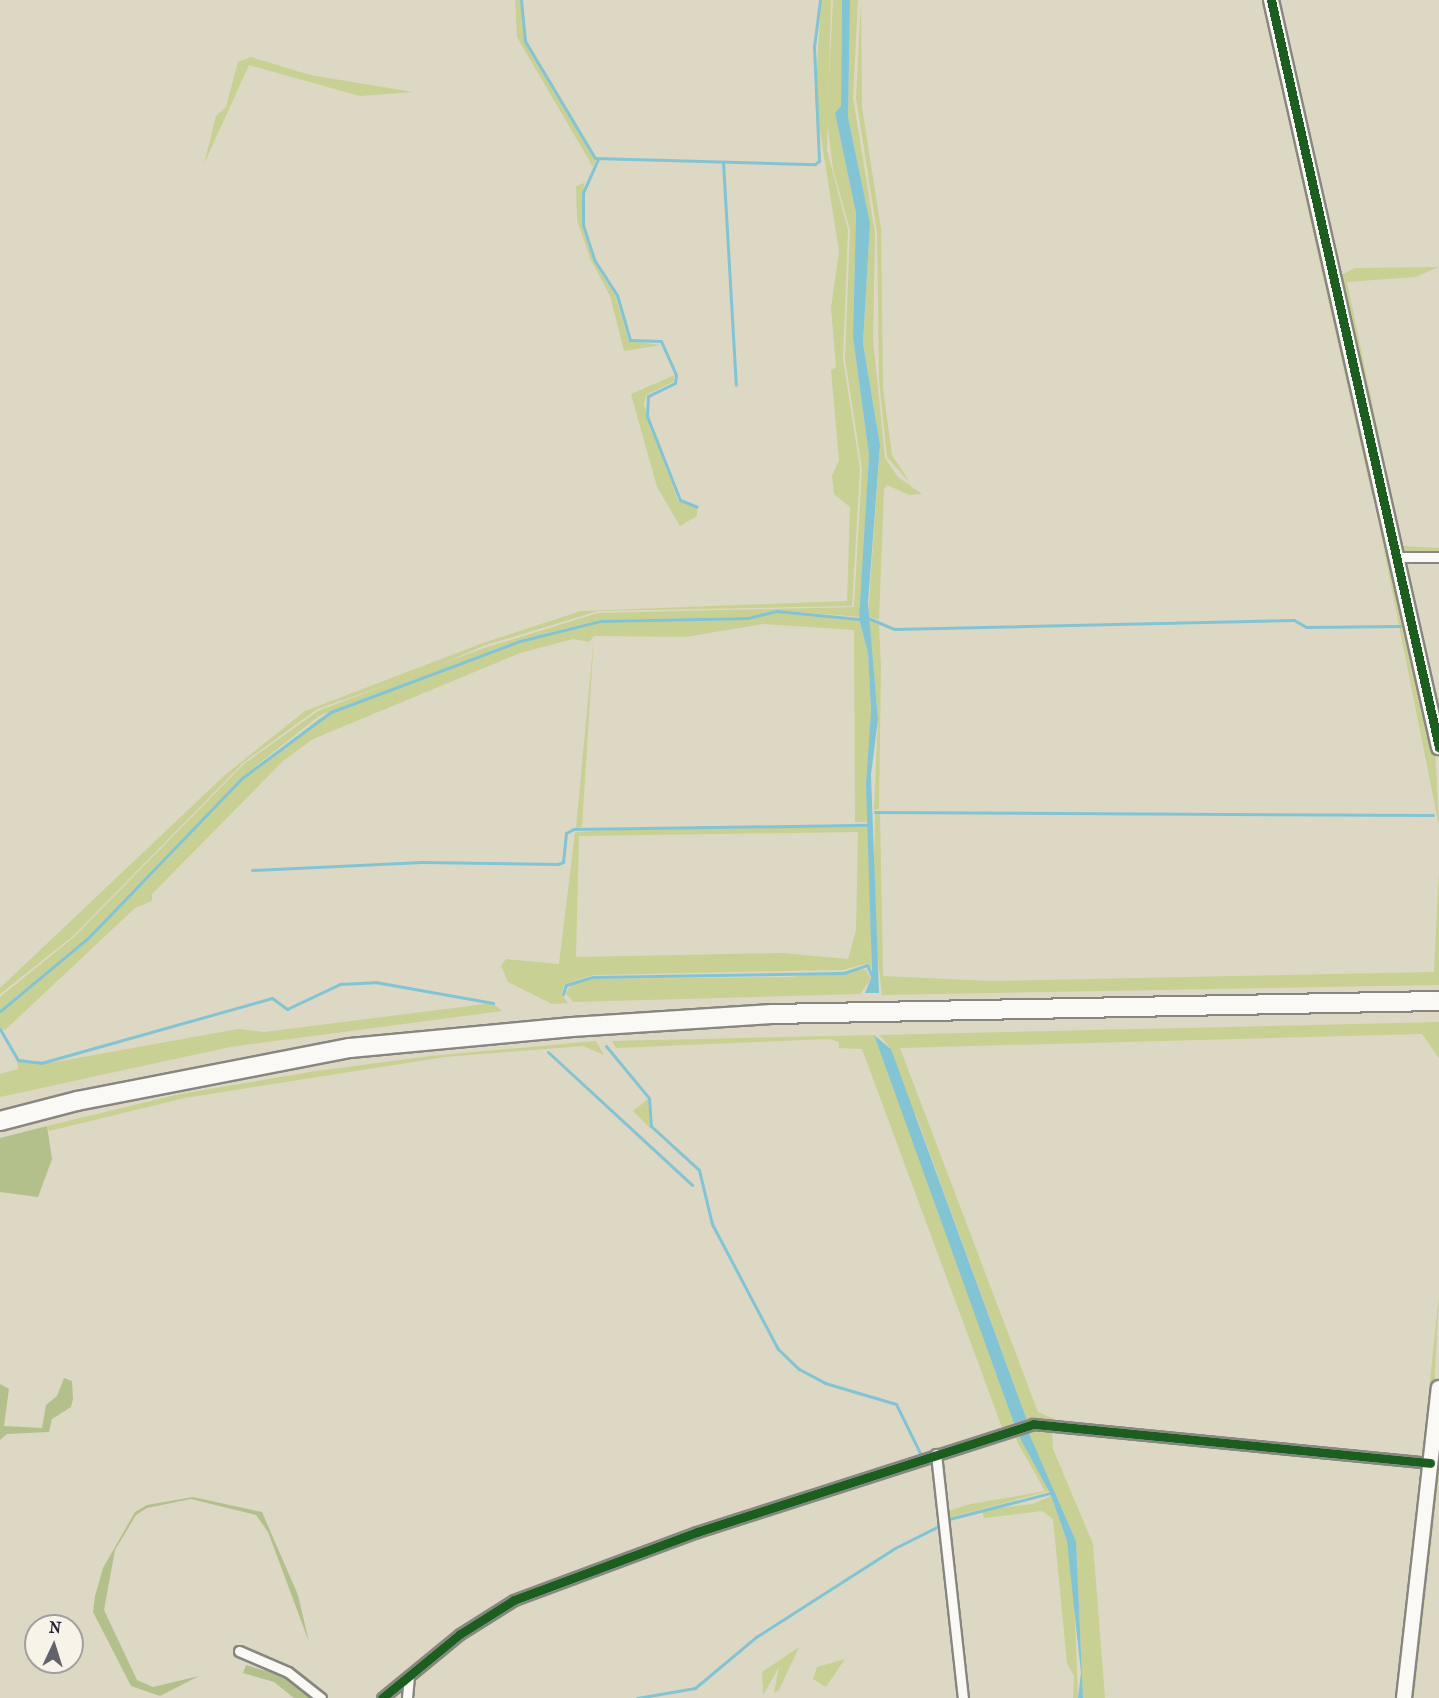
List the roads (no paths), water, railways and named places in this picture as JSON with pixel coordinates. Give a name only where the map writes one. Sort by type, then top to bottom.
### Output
[{"type":"highway","points":[[0,1121],[77,1101],[350,1048],[572,1027],[772,1014],[1439,1001]]},
{"type":"street","points":[[1271,0],[1439,747]]},
{"type":"street","points":[[1396,557],[1439,557]]},
{"type":"street","points":[[1404,1698],[1439,1388]]},
{"type":"street","points":[[382,1698],[514,1600],[697,1532],[1033,1424],[1430,1463]]},
{"type":"street","points":[[936,1454],[963,1698]]},
{"type":"street","points":[[239,1651],[288,1672],[321,1698]]},
{"type":"street","points":[[406,1698],[409,1676]]},
{"type":"water","points":[[842,0],[850,0],[848,117],[870,223],[863,343],[880,445],[868,603],[878,719],[871,775],[879,993],[865,993],[872,976],[866,784],[871,711],[868,653],[859,619],[869,455],[853,337],[856,213],[835,113],[841,106]]},
{"type":"water","points":[[874,1035],[891,1049],[1028,1423],[1015,1426]]},
{"type":"water","points":[[1028,1431],[1076,1541],[1083,1698],[1078,1698],[1081,1673],[1067,1541],[1050,1493],[1021,1440],[1019,1433]]},
{"type":"waterway","points":[[521,0],[525,41],[595,158],[815,164],[819,161],[814,47],[820,0]]},
{"type":"waterway","points":[[598,159],[583,192],[583,225],[595,261],[617,295],[630,340],[661,341],[676,375],[675,383],[648,396],[647,416],[680,500],[697,507]]},
{"type":"waterway","points":[[723,162],[736,385]]},
{"type":"waterway","points":[[0,1011],[88,938],[242,778],[331,712],[520,641],[600,621],[748,618],[777,611],[859,619]]},
{"type":"waterway","points":[[868,618],[894,629],[1294,620],[1306,627],[1400,626]]},
{"type":"waterway","points":[[875,812],[1433,815]]},
{"type":"waterway","points":[[252,870],[422,862],[558,864],[563,862],[566,833],[574,829],[870,825]]},
{"type":"waterway","points":[[563,994],[566,985],[593,977],[844,973],[867,965],[872,976]]},
{"type":"waterway","points":[[0,1029],[18,1060],[41,1063],[272,998],[287,1009],[340,984],[375,982],[493,1003]]},
{"type":"waterway","points":[[606,1046],[649,1098],[651,1126],[699,1170],[712,1224],[778,1349],[799,1369],[825,1383],[896,1404],[920,1453]]},
{"type":"waterway","points":[[548,1052],[692,1185]]},
{"type":"waterway","points":[[949,1519],[1050,1493]]},
{"type":"waterway","points":[[637,1698],[695,1688],[756,1637],[895,1548],[941,1525]]}]
